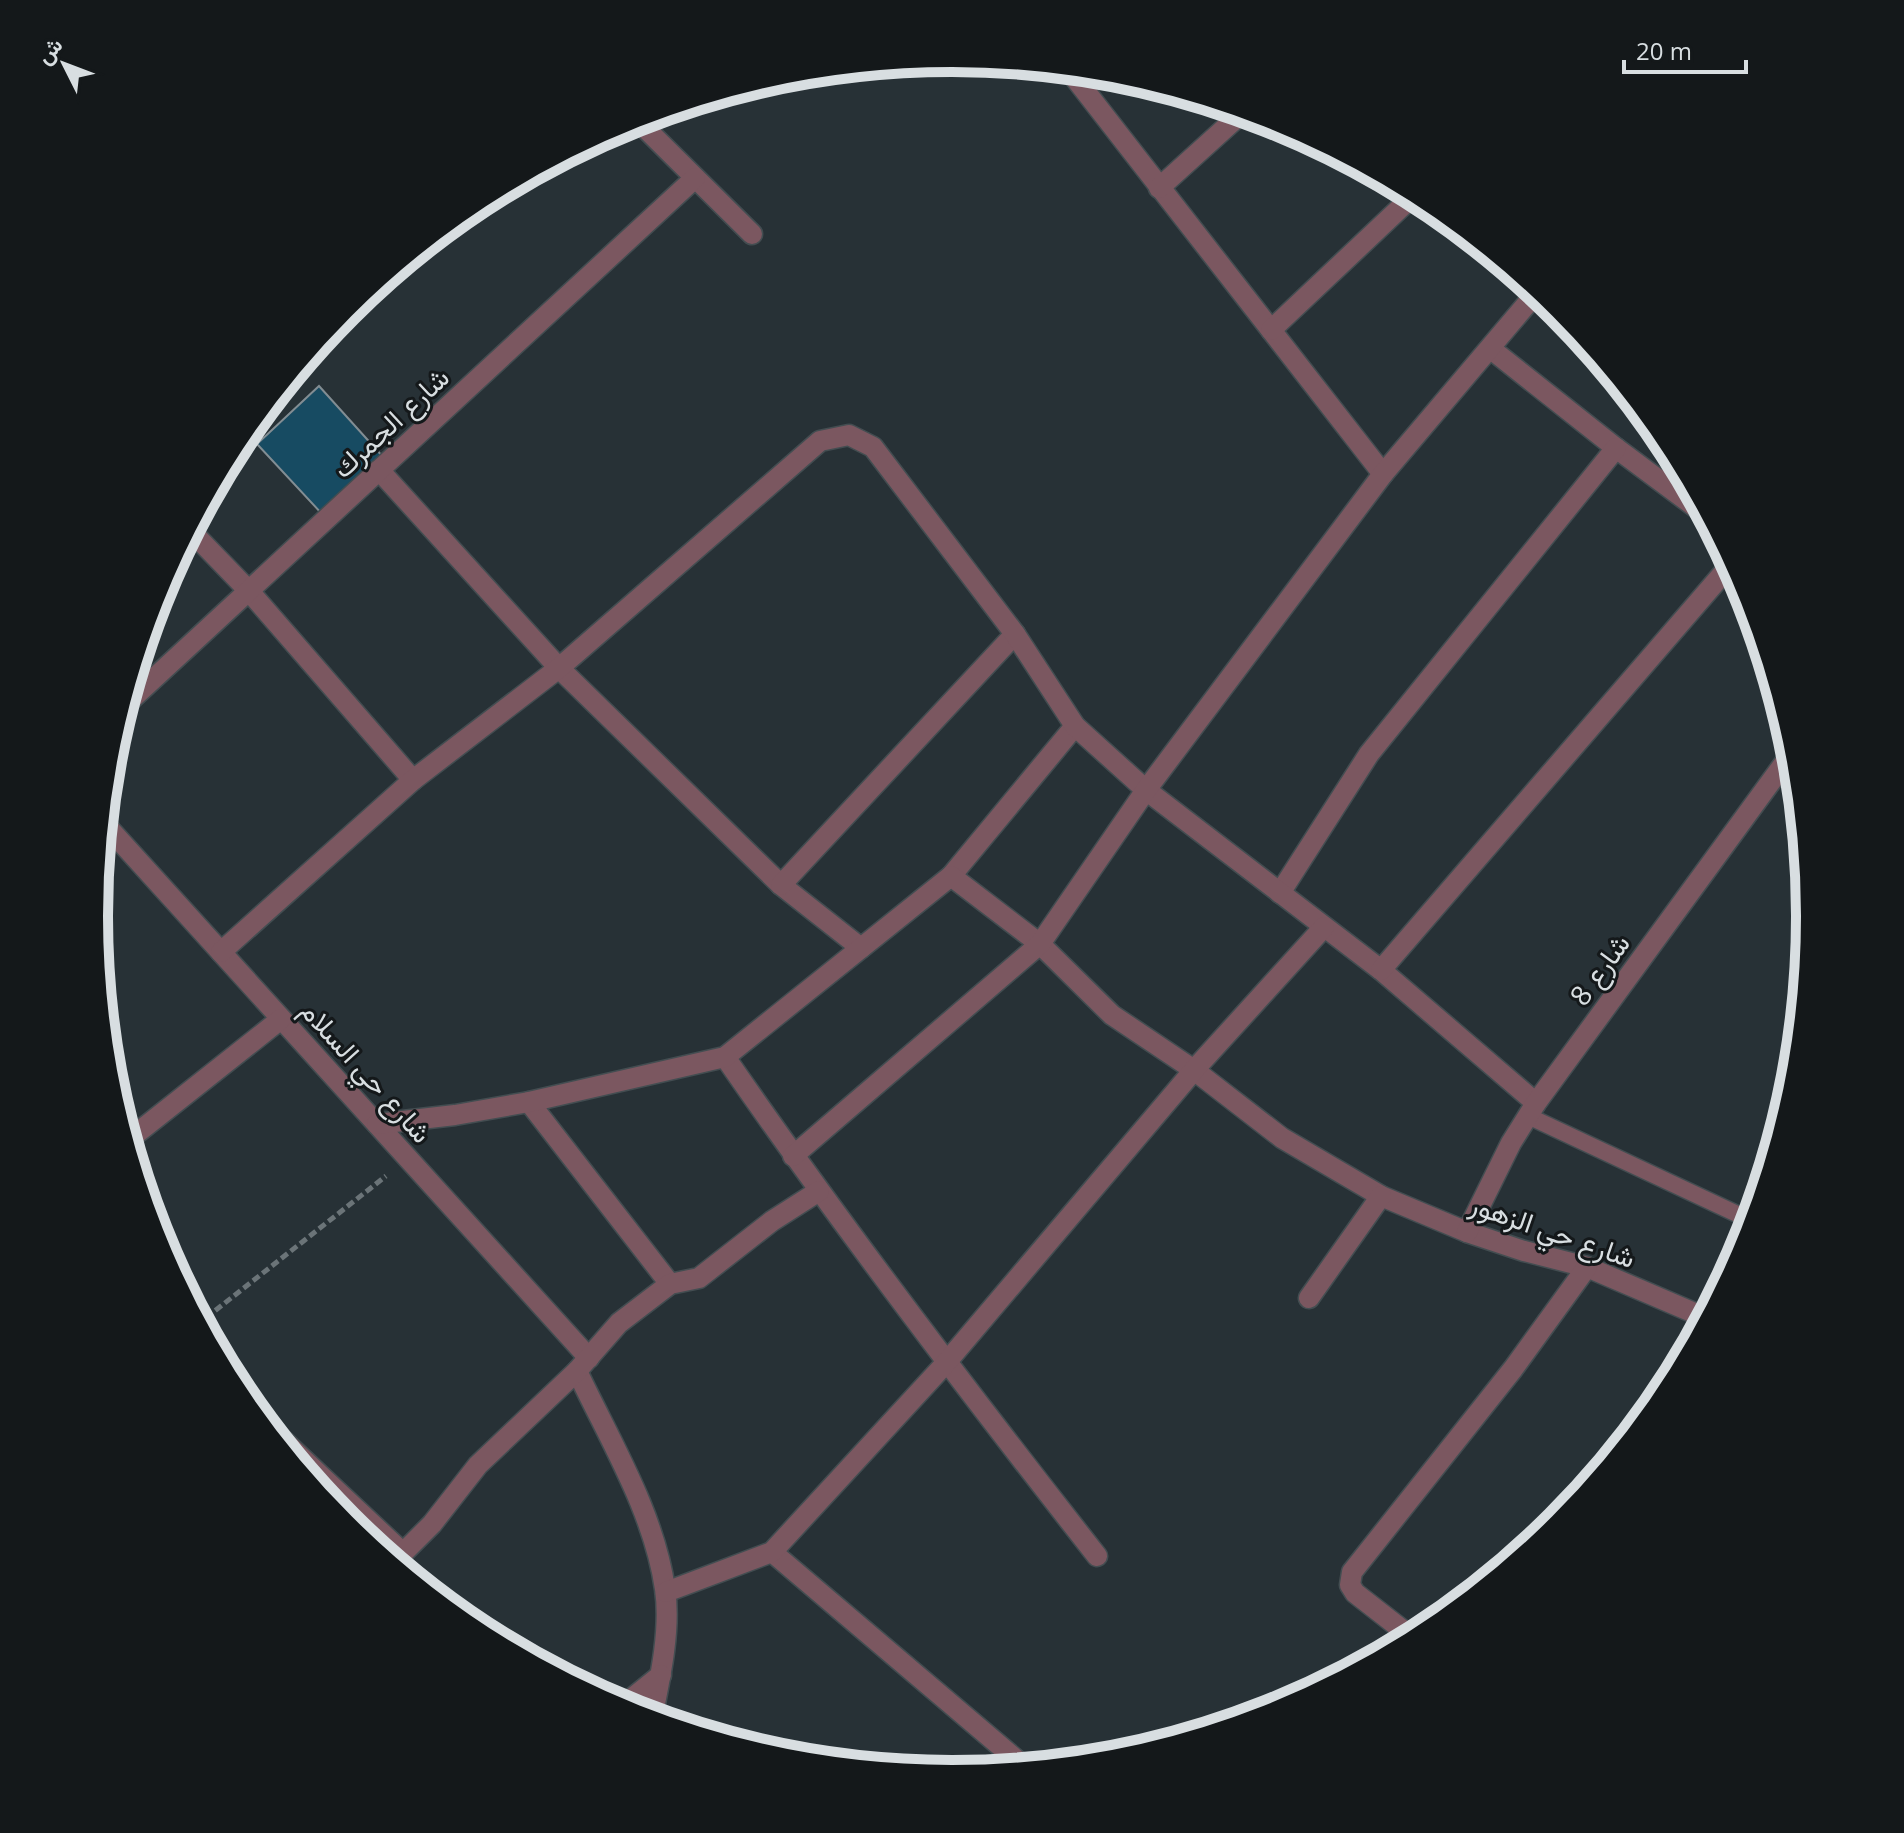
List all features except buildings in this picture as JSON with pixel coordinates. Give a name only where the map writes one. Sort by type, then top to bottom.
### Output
[{"type":"street","points":[[1078,82],[1383,474]]},
{"type":"street","points":[[1159,188],[1233,121]]},
{"type":"street","points":[[647,130],[752,234]]},
{"type":"street","name":"شارع الجمرك","points":[[137,694],[695,178]]},
{"type":"street","points":[[1271,330],[1405,204]]},
{"type":"street","points":[[793,1156],[1040,944],[1146,790],[1383,474],[1530,301]]},
{"type":"street","points":[[1491,349],[1686,500]]},
{"type":"street","points":[[221,952],[413,780],[559,668],[820,441],[849,435],[873,447],[1015,634],[1075,726],[1146,790],[1381,970],[1532,1109]]},
{"type":"street","points":[[1280,893],[1369,754],[1616,448]]},
{"type":"street","points":[[379,470],[559,668],[781,885],[861,948]]},
{"type":"street","points":[[198,538],[249,591],[413,780]]},
{"type":"street","points":[[1381,970],[1723,573]]},
{"type":"street","points":[[781,885],[1015,634]]},
{"type":"street","points":[[377,1124],[529,1102],[725,1057],[951,876],[1075,726]]},
{"type":"street","name":"شارع 8","points":[[1467,1232],[1488,1185],[1532,1109],[1782,766]]},
{"type":"street","name":"شارع حي السلام","points":[[112,832],[409,1158],[583,1365],[657,1549],[666,1592],[661,1675],[654,1706]]},
{"type":"street","name":"شارع حي الزهور","points":[[951,876],[1040,944],[1112,1015],[1194,1070],[1282,1138],[1381,1196],[1467,1232],[1587,1267],[1696,1314]]},
{"type":"street","points":[[666,1592],[772,1552],[945,1364],[1194,1070],[1324,927]]},
{"type":"street","points":[[134,1127],[281,1019]]},
{"type":"street","points":[[725,1057],[945,1364],[1097,1556]]},
{"type":"street","points":[[529,1102],[670,1284]]},
{"type":"street","points":[[401,1555],[432,1524],[478,1465],[583,1365],[619,1323],[670,1284],[699,1278],[772,1221],[819,1191]]},
{"type":"street","points":[[1309,1298],[1381,1196]]},
{"type":"street","points":[[1403,1630],[1355,1593],[1350,1585],[1352,1572],[1513,1369],[1587,1267]]},
{"type":"street","points":[[772,1552],[1015,1758]]},
{"type":"street","points":[[632,1698],[661,1675]]},
{"type":"lane","points":[[1532,1109],[1741,1216]]},
{"type":"path","points":[[209,1316],[409,1158]]}]
